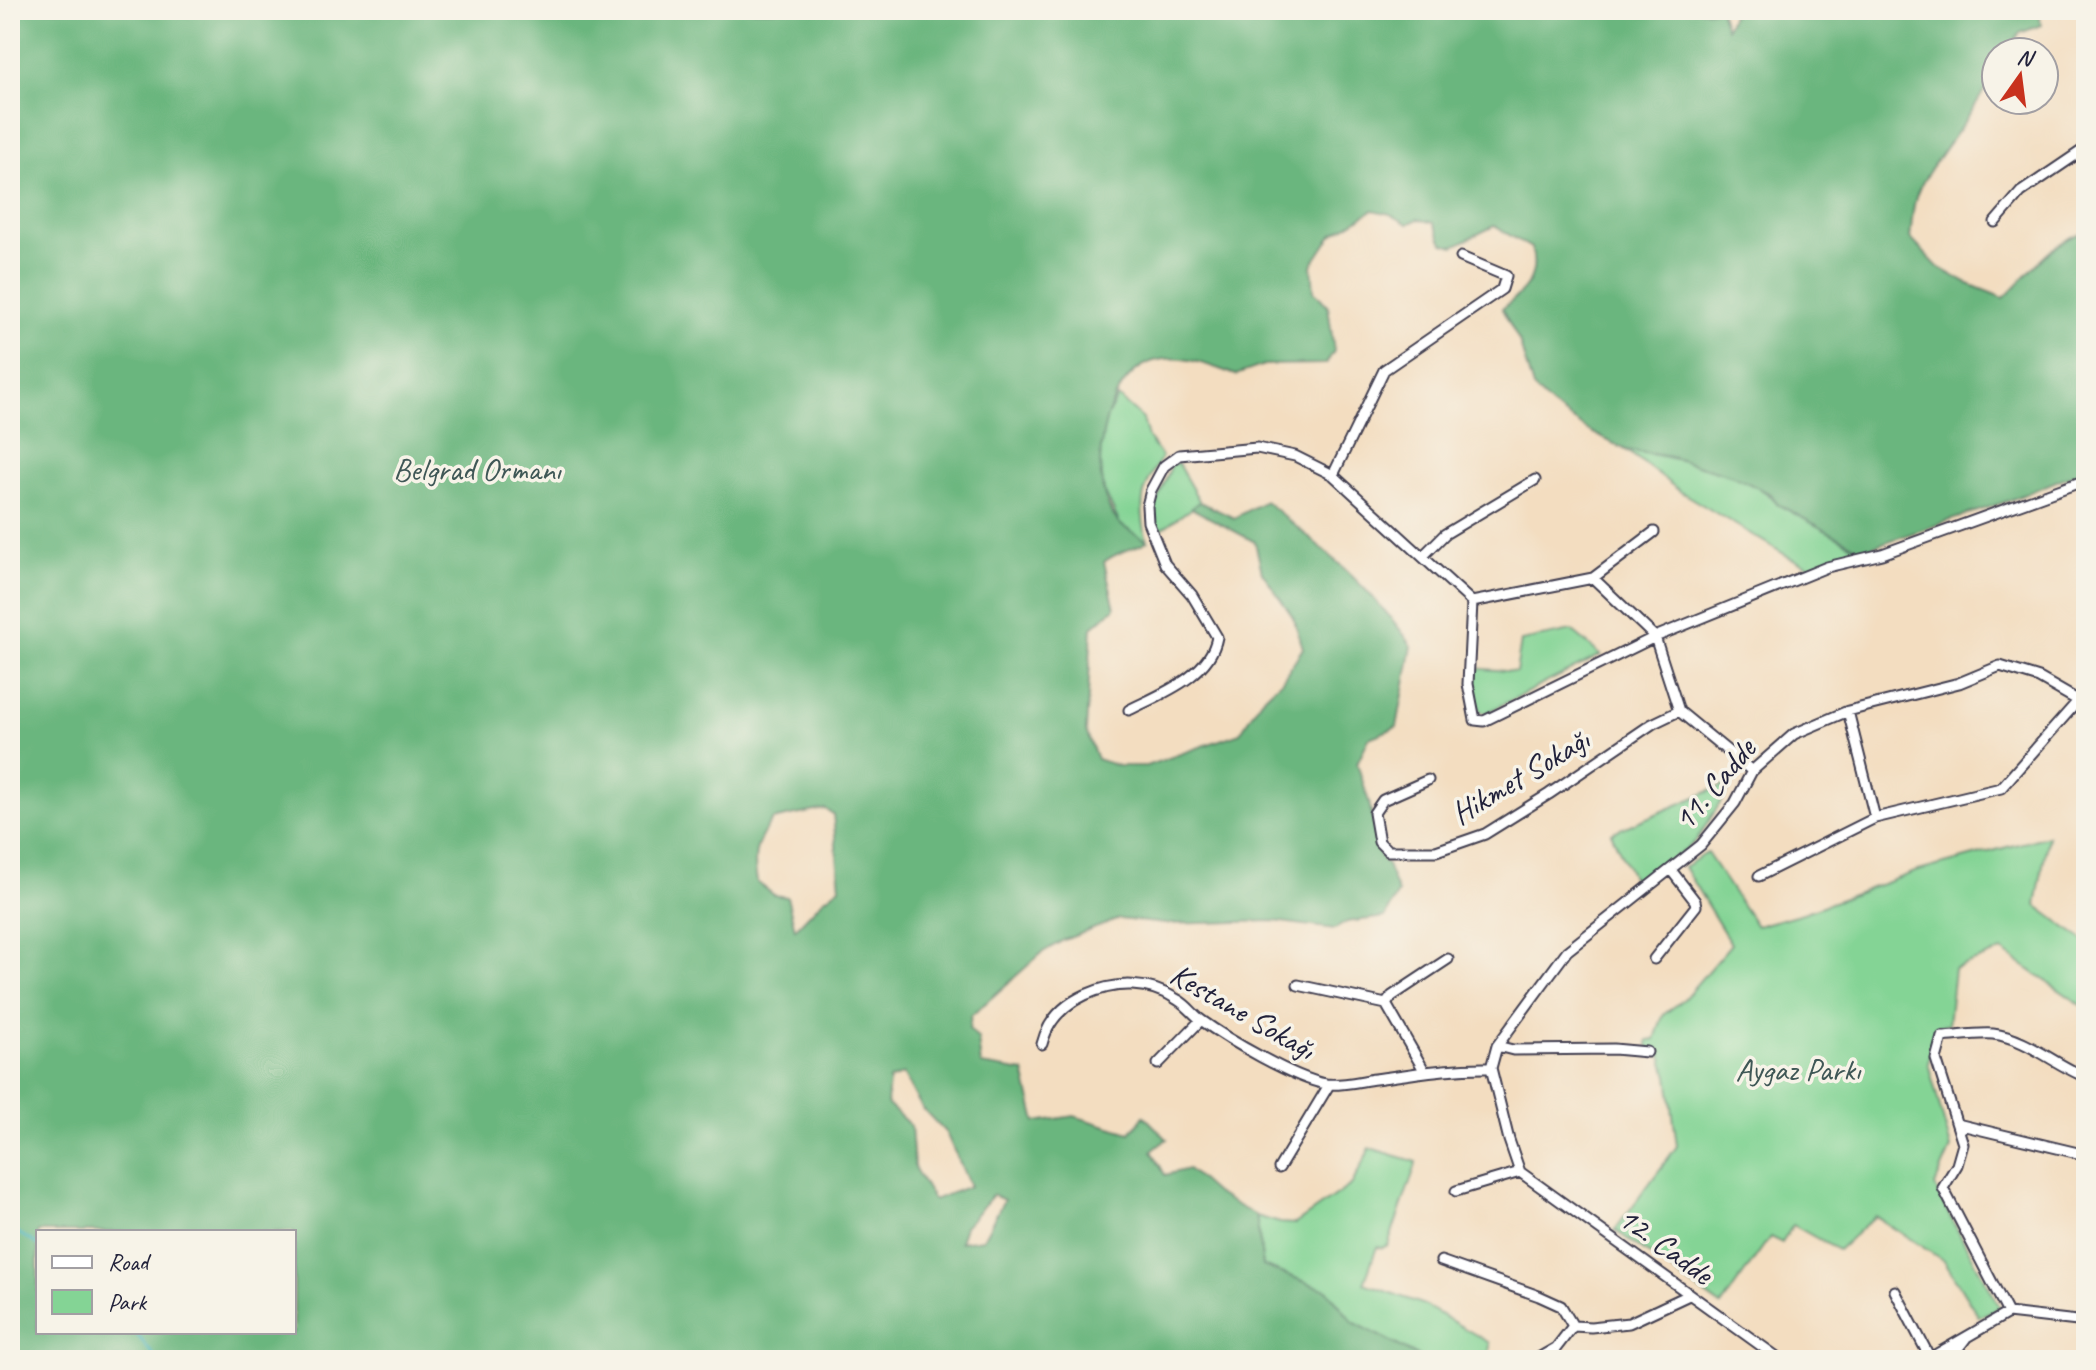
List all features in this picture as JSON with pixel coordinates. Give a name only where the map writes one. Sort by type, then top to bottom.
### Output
[{"type":"street","points":[[1995,222],[2021,192],[2086,148]]},
{"type":"street","points":[[1333,475],[1384,370],[1502,289],[1506,276],[1461,257]]},
{"type":"street","points":[[1129,710],[1178,685],[1214,653],[1217,637],[1192,595],[1165,564],[1148,522],[1147,506],[1151,490],[1164,466],[1179,455],[1257,448],[1295,456],[1333,475],[1472,602],[1468,684],[1475,720],[1484,721],[1655,637],[1827,567],[1882,554],[2086,480]]},
{"type":"street","points":[[1423,556],[1445,534],[1535,480]]},
{"type":"street","points":[[1472,602],[1593,578],[1654,532]]},
{"type":"street","points":[[1593,578],[1655,637],[1679,711],[1752,771]]},
{"type":"street","name":"11. Cadde","points":[[1497,1046],[1567,951],[1671,870],[1710,834],[1735,803],[1752,771],[1794,734],[1848,711],[1959,683],[2000,666],[2039,678],[2083,700]]},
{"type":"street","points":[[1759,876],[1875,818],[2001,788],[2083,700]]},
{"type":"street","name":"Hikmet Sokağı","points":[[1428,780],[1383,800],[1374,813],[1379,842],[1388,851],[1436,851],[1485,834],[1652,724],[1679,711]]},
{"type":"street","points":[[1848,711],[1875,818]]},
{"type":"street","points":[[1654,959],[1696,906],[1671,870]]},
{"type":"street","points":[[1386,1004],[1392,996],[1448,959]]},
{"type":"street","name":"Kestane Sokağı","points":[[1042,1044],[1045,1033],[1061,1009],[1093,991],[1133,984],[1155,988],[1180,1000],[1201,1020],[1255,1052],[1310,1080],[1329,1085],[1425,1072],[1491,1068]]},
{"type":"street","points":[[1298,985],[1386,1004],[1425,1072]]},
{"type":"street","points":[[1158,1064],[1201,1020]]},
{"type":"street","points":[[2008,1313],[1943,1188],[1957,1165],[1963,1144],[1936,1059],[1942,1037],[1994,1034],[2038,1050],[2086,1077]]},
{"type":"street","points":[[1456,1191],[1520,1172],[1491,1068],[1497,1046],[1513,1050],[1614,1049],[1647,1052]]},
{"type":"street","points":[[1279,1168],[1329,1085]]},
{"type":"street","points":[[1957,1124],[2086,1155]]},
{"type":"street","name":"12. Cadde","points":[[1520,1172],[1781,1360]]},
{"type":"street","points":[[1441,1261],[1561,1306],[1573,1326]]},
{"type":"street","points":[[1895,1291],[1935,1358],[1955,1342],[2008,1313],[2086,1322]]},
{"type":"street","points":[[1537,1359],[1556,1348],[1573,1326],[1629,1323],[1689,1295]]},
{"type":"green space","name":"Belgrad Ormanı","points":[[10,10],[1720,10],[1726,28],[1734,10],[2039,10],[2041,25],[2018,36],[1980,36],[1980,97],[1917,194],[1910,238],[1938,267],[1966,283],[2004,298],[2041,259],[2073,236],[2086,232],[2086,469],[2008,501],[1862,550],[1777,504],[1771,494],[1733,476],[1670,457],[1626,450],[1589,431],[1552,406],[1533,388],[1519,341],[1502,309],[1532,276],[1531,248],[1494,226],[1454,246],[1443,243],[1434,223],[1418,219],[1408,224],[1390,214],[1373,210],[1332,235],[1312,265],[1314,291],[1328,306],[1334,351],[1326,364],[1264,365],[1236,375],[1188,360],[1158,360],[1138,369],[1123,385],[1111,407],[1103,432],[1100,458],[1108,506],[1120,524],[1147,541],[1104,562],[1115,608],[1092,627],[1086,731],[1097,759],[1118,766],[1146,766],[1240,733],[1261,700],[1282,680],[1303,648],[1293,617],[1262,572],[1255,542],[1191,508],[1200,502],[1234,518],[1265,501],[1362,586],[1412,646],[1397,727],[1369,738],[1357,763],[1380,856],[1398,893],[1385,917],[1347,922],[1335,929],[1273,921],[1165,924],[1119,919],[1064,940],[1043,952],[971,1016],[969,1029],[978,1039],[981,1065],[1024,1072],[1036,1122],[1074,1116],[1130,1133],[1144,1116],[1167,1139],[1152,1151],[1165,1175],[1188,1169],[1215,1193],[1256,1216],[1263,1266],[1327,1290],[1353,1322],[1425,1360],[10,1360]],"holes":[[[825,809],[833,814],[840,887],[795,929],[787,897],[774,895],[757,882],[757,849],[772,820]],[[903,1074],[922,1108],[946,1133],[970,1186],[933,1200],[914,1167],[911,1126],[887,1104],[889,1080]],[[993,1195],[1004,1200],[983,1239],[960,1242],[965,1226]]]},
{"type":"green space","points":[[1118,397],[1143,419],[1148,438],[1162,457],[1143,497],[1147,541],[1121,526],[1104,491],[1099,455],[1102,425]]},
{"type":"green space","points":[[1626,450],[1708,467],[1750,483],[1777,504],[1862,550],[1810,569],[1808,565],[1791,558],[1681,492]]},
{"type":"green space","points":[[1172,464],[1178,464],[1200,502],[1159,531],[1153,520],[1155,506]]},
{"type":"green space","points":[[1572,631],[1601,655],[1486,713],[1480,712],[1474,668],[1516,672],[1521,641]]},
{"type":"green space","points":[[1734,781],[1696,841],[1635,883],[1611,833]]},
{"type":"green space","name":"Aygaz Parkı","points":[[2048,836],[2036,905],[2086,942],[2086,1008],[2002,951],[1954,969],[1948,1025],[1938,1026],[1928,1063],[1951,1148],[1935,1185],[2000,1307],[1979,1317],[1944,1261],[1875,1216],[1838,1250],[1793,1225],[1782,1243],[1770,1237],[1721,1306],[1615,1230],[1677,1146],[1668,1076],[1662,1055],[1649,1056],[1648,1040],[1655,1039],[1663,1015],[1684,999],[1731,944],[1684,867],[1707,853],[1756,926],[1803,913],[1915,872]]},
{"type":"green space","points":[[1370,1148],[1417,1162],[1388,1245],[1377,1247],[1364,1283],[1424,1305],[1490,1343],[1489,1360],[1425,1360],[1353,1322],[1327,1290],[1263,1266],[1256,1216],[1295,1224],[1352,1184]]},
{"type":"waterway","points":[[10,1228],[36,1244]]},
{"type":"waterway","points":[[137,1334],[157,1360]]}]
